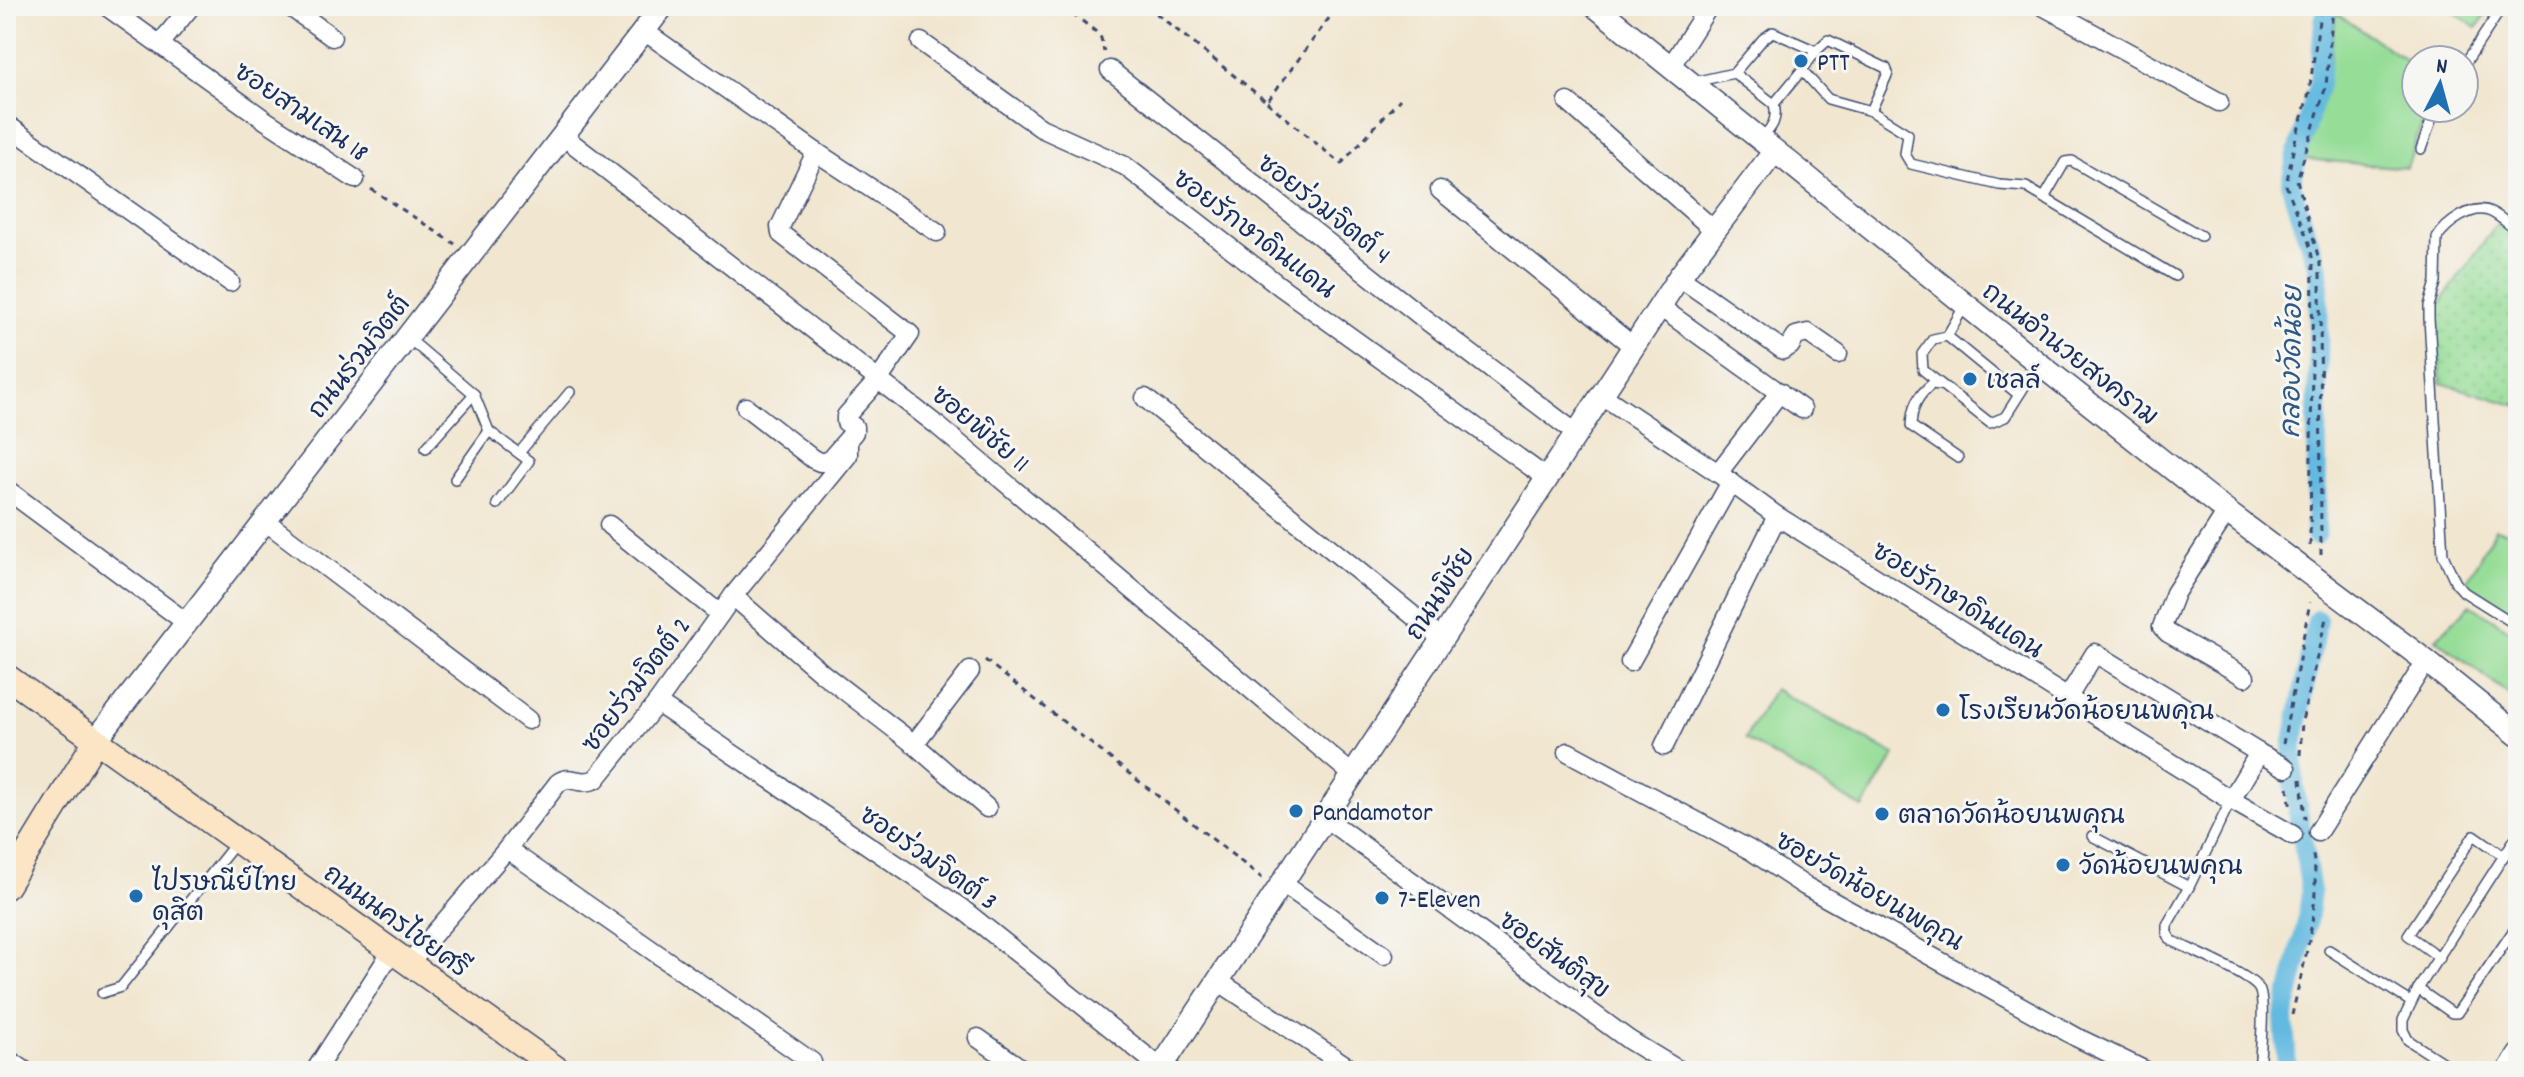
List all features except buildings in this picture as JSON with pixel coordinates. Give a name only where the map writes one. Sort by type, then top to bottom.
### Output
[{"type":"main road","name":"ถนนนครไชยศรี","points":[[6,676],[560,1071]]},
{"type":"main road","points":[[6,887],[96,740]]},
{"type":"street","name":"ซอยสามเสน 18","points":[[106,6],[265,120],[355,179]]},
{"type":"street","points":[[160,44],[191,6]]},
{"type":"street","points":[[289,6],[332,37]]},
{"type":"street","name":"ถนนอำนวยสงคราม","points":[[1595,6],[2038,363],[2518,735]]},
{"type":"street","points":[[1671,66],[1709,6]]},
{"type":"street","points":[[2047,7],[2219,102]]},
{"type":"street","points":[[651,15],[816,152],[937,232]]},
{"type":"street","name":"ถนนร่วมจิตต์","points":[[96,740],[563,136],[651,15]]},
{"type":"street","name":"ซอยรักษาดินแดน","points":[[921,42],[1041,128],[1125,166],[1281,287],[1548,479]]},
{"type":"street","name":"ซอยร่วมจิตต์ 4","points":[[1110,70],[1422,317],[1577,434]]},
{"type":"street","points":[[1568,102],[1714,230]]},
{"type":"street","points":[[6,124],[230,282]]},
{"type":"street","name":"ซอยพิชัย 11","points":[[563,136],[963,446],[1353,775]]},
{"type":"street","name":"ถนนพิชัย","points":[[1160,1070],[1767,146]]},
{"type":"street","points":[[816,152],[780,227],[781,234],[910,334],[879,379]]},
{"type":"street","points":[[1440,190],[1634,347]]},
{"type":"street","points":[[1679,277],[1783,350],[1790,346],[1796,336],[1808,333],[1838,354]]},
{"type":"street","points":[[1660,307],[1802,409]]},
{"type":"street","name":"ซอยร่วมจิตต์ 2","points":[[315,1071],[400,957],[507,849],[558,783],[570,778],[579,783],[596,779],[657,703],[733,596],[848,455],[848,441],[854,427],[846,422],[846,416],[879,379]]},
{"type":"street","points":[[1630,662],[1725,478],[1780,392]]},
{"type":"street","name":"ซอยรักษาดินแดน","points":[[1603,396],[1777,516],[2231,800],[2293,835]]},
{"type":"street","points":[[1145,398],[1442,639]]},
{"type":"street","points":[[746,407],[820,462],[828,462],[848,441]]},
{"type":"street","points":[[6,489],[187,623]]},
{"type":"street","points":[[2227,512],[2181,583],[2162,627],[2245,677]]},
{"type":"street","points":[[1664,746],[1777,516]]},
{"type":"street","points":[[265,521],[528,720]]},
{"type":"street","points":[[609,525],[720,614]]},
{"type":"street","points":[[733,596],[987,808]]},
{"type":"street","points":[[2068,697],[2095,653],[2286,768]]},
{"type":"street","points":[[2318,832],[2426,661]]},
{"type":"street","points":[[914,744],[975,663]]},
{"type":"street","name":"ซอยร่วมจิตต์ 3","points":[[657,703],[961,908],[1160,1070]]},
{"type":"street","name":"ซอยวัดน้อยนพคุณ","points":[[1568,752],[1750,850],[1805,886],[2078,1038],[2146,1071]]},
{"type":"street","points":[[2231,800],[2259,753]]},
{"type":"street","name":"ซอยสันติสุข","points":[[1325,818],[1629,1040],[1680,1071]]},
{"type":"street","points":[[507,849],[812,1062]]},
{"type":"street","points":[[1280,886],[1384,955]]},
{"type":"street","points":[[1218,981],[1354,1071]]},
{"type":"street","points":[[978,1038],[1025,1071]]},
{"type":"street","points":[[2506,1071],[2518,1053]]},
{"type":"street","points":[[6,1058],[25,1071]]},
{"type":"lane","points":[[2478,44],[2503,6]]},
{"type":"lane","points":[[1691,83],[1734,73],[1763,39],[1773,32],[1816,51]]},
{"type":"lane","points":[[1774,104],[1828,40],[1886,68],[1888,73],[1871,111]]},
{"type":"lane","points":[[1802,70],[1828,99],[1871,111],[1908,134],[1905,154],[1911,164],[1999,185],[2026,187],[2175,276]]},
{"type":"lane","points":[[1734,73],[1774,104],[1776,114],[1767,146]]},
{"type":"lane","points":[[2421,149],[2430,124]]},
{"type":"lane","points":[[2044,198],[2065,162],[2072,161],[2201,236]]},
{"type":"lane","points":[[2518,231],[2489,210],[2479,209],[2454,220],[2439,233],[2436,282],[2429,318],[2443,555],[2456,583],[2464,592],[2518,626]]},
{"type":"lane","points":[[1965,305],[1947,336],[1933,339],[1922,354],[1923,370],[1940,385],[1990,423],[2005,417],[2038,363]]},
{"type":"lane","points":[[1947,336],[2019,395]]},
{"type":"lane","points":[[407,337],[474,394],[489,431],[529,461],[497,504]]},
{"type":"lane","points":[[1940,385],[1932,384],[1920,393],[1911,411],[1911,426],[1958,458]]},
{"type":"lane","points":[[519,453],[570,392]]},
{"type":"lane","points":[[426,448],[474,394]]},
{"type":"lane","points":[[455,479],[489,431]]},
{"type":"lane","points":[[2231,800],[2167,925],[2167,933],[2171,940],[2246,978],[2259,989],[2262,1006],[2259,1071]]},
{"type":"lane","points":[[2456,1071],[2408,1040],[2403,1030],[2403,1020],[2418,989],[2518,834]]},
{"type":"lane","points":[[2440,958],[2408,935],[2474,835],[2504,856]]},
{"type":"lane","points":[[2092,836],[2189,887]]},
{"type":"lane","points":[[102,993],[121,987],[238,841]]},
{"type":"lane","points":[[2418,989],[2452,1013],[2457,1013],[2518,924]]},
{"type":"lane","points":[[2329,950],[2411,1002]]},
{"type":"path","points":[[1063,6],[1101,38],[1110,70]]},
{"type":"path","points":[[1147,6],[1341,164],[1400,99]]},
{"type":"path","points":[[1267,102],[1338,6]]},
{"type":"path","points":[[2310,546],[2313,261],[2286,185],[2309,93],[2321,6]]},
{"type":"path","points":[[2321,555],[2320,263],[2297,180],[2326,86],[2335,6]]},
{"type":"path","name":"ซอยสามเสน 18","points":[[355,179],[472,254]]},
{"type":"path","points":[[2293,835],[2283,743],[2312,594]]},
{"type":"path","points":[[975,663],[1280,886]]},
{"type":"green space","points":[[2445,6],[2491,6],[2477,28]]},
{"type":"green space","points":[[2336,13],[2400,56],[2400,124],[2422,124],[2407,168],[2305,159],[2327,87]]},
{"type":"green space","points":[[2498,222],[2518,237],[2518,406],[2441,383],[2436,309]]},
{"type":"green space","points":[[2495,529],[2518,534],[2518,617],[2466,583]]},
{"type":"green space","points":[[2470,605],[2518,635],[2518,687],[2512,697],[2436,639]]},
{"type":"green space","points":[[1774,689],[1895,755],[1863,808],[1745,739]]},
{"type":"waterway","name":"คลองวัดน้อย","points":[[2316,535],[2319,271],[2291,183],[2319,83],[2328,6]]},
{"type":"waterway","name":"คลองวัดน้อย","points":[[2287,1071],[2284,1017],[2307,922],[2311,892],[2294,785],[2293,746],[2317,620]]},
{"type":"place","name":"PTT","points":[[1801,61]]},
{"type":"place","name":"เชลล์","points":[[1970,379]]},
{"type":"place","name":"โรงเรียนวัดน้อยนพคุณ","points":[[1943,710]]},
{"type":"place","name":"Pandamotor","points":[[1296,811]]},
{"type":"place","name":"ตลาดวัดน้อยนพคุณ","points":[[1882,814]]},
{"type":"place","name":"วัดน้อยนพคุณ","points":[[2063,865]]},
{"type":"place","name":"ไปรษณีย์ไทย ดุสิต","points":[[136,896]]},
{"type":"place","name":"7-Eleven","points":[[1382,898]]}]
